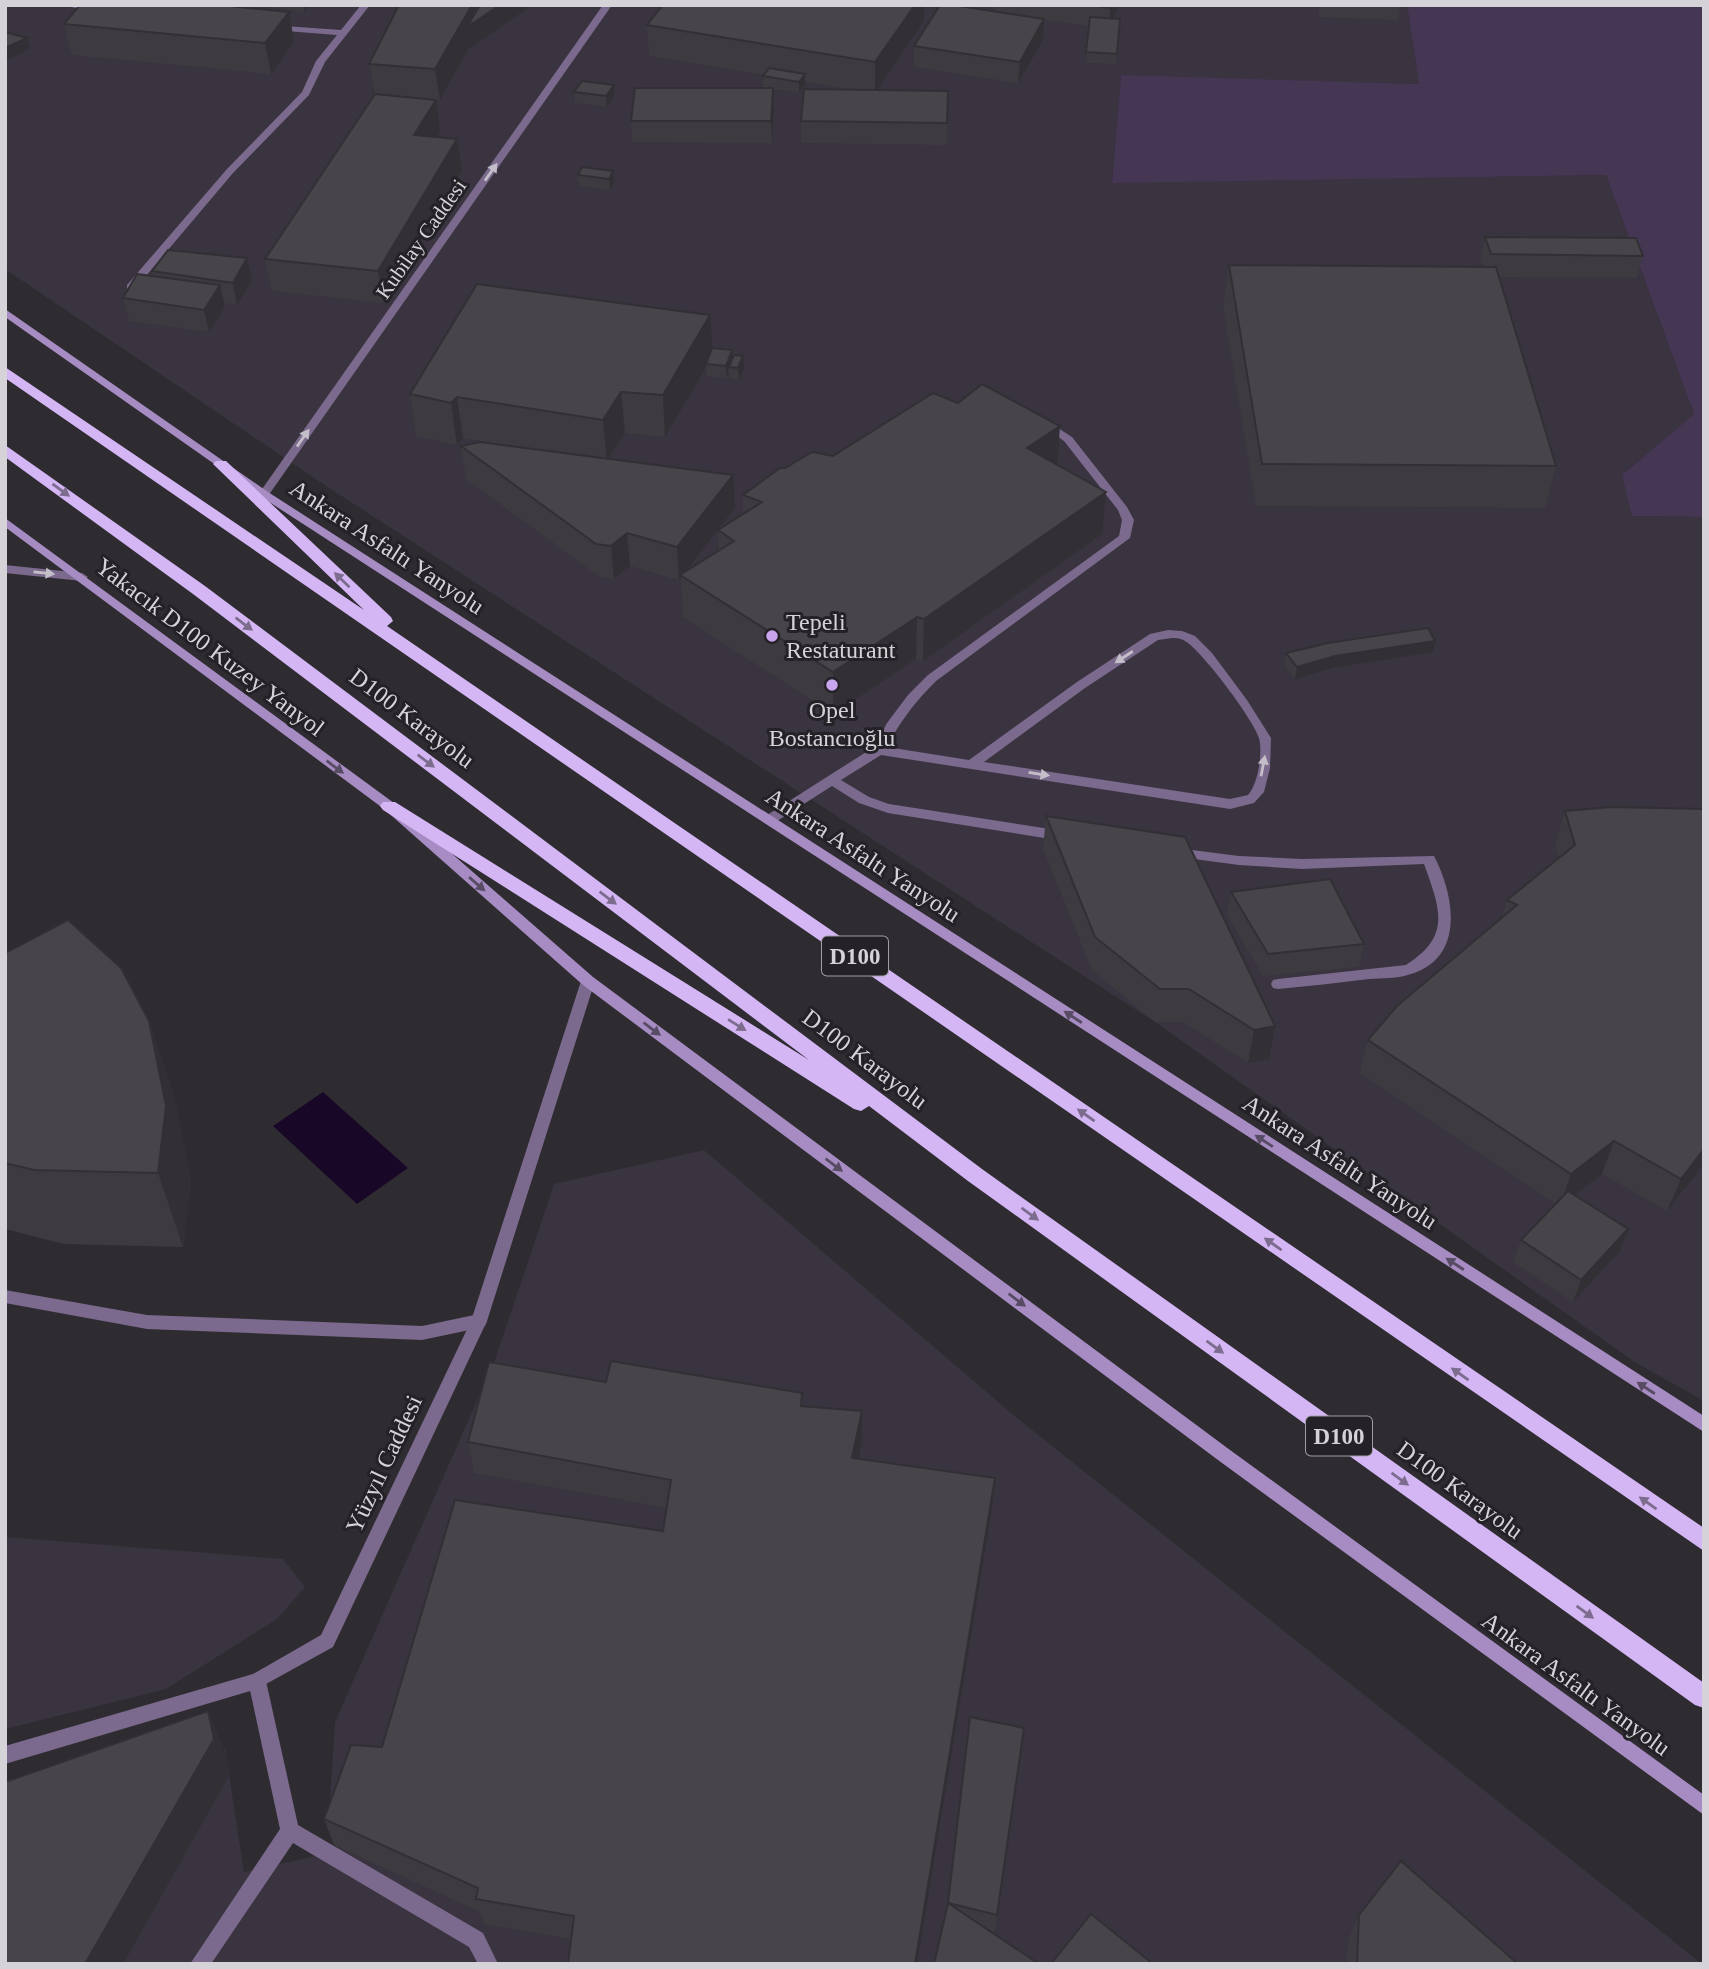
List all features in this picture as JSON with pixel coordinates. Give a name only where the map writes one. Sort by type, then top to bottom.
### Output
[{"type":"highway","name":"D100","points":[[5,371],[1704,1541]]},
{"type":"highway","name":"D100 Karayolu","points":[[5,450],[199,590],[975,1175],[1704,1697]]},
{"type":"highway","points":[[221,464],[427,661]]},
{"type":"highway","name":"D100","points":[[389,806],[975,1175]]},
{"type":"main road","name":"Ankara Asfaltı Yanyolu","points":[[5,312],[264,494],[1704,1425]]},
{"type":"main road","name":"Yakacık D100 Kuzey Yanyol","points":[[5,522],[389,806]]},
{"type":"main road","name":"Ankara Asfaltı Yanyolu","points":[[389,806],[588,981],[1224,1455],[1704,1806]]},
{"type":"street","points":[[65,5],[104,10]]},
{"type":"street","points":[[131,287],[230,171],[306,93],[321,61],[366,5]]},
{"type":"street","name":"Kubilay Caddesi","points":[[264,494],[608,5]]},
{"type":"street","points":[[263,25],[342,33]]},
{"type":"street","points":[[769,820],[879,750],[891,726],[912,698],[932,678],[1119,543],[1127,531],[1128,520],[1123,509],[1068,439],[1031,415]]},
{"type":"street","points":[[5,569],[82,577]]},
{"type":"street","points":[[879,750],[972,764],[1240,803],[1255,797],[1258,792],[1267,748],[1262,732],[1211,660],[1190,638],[1164,634],[1154,637],[1081,685],[972,764]]},
{"type":"street","points":[[832,780],[864,800],[888,808],[1081,839]]},
{"type":"street","points":[[1160,851],[1242,863],[1297,866],[1364,865],[1429,859],[1446,918],[1445,934],[1439,948],[1426,961],[1409,970],[1278,985]]},
{"type":"street","name":"Yüzyıl Caddesi","points":[[5,1755],[257,1681],[327,1641],[479,1321],[588,981]]},
{"type":"street","points":[[5,1296],[147,1322],[422,1333],[479,1321]]},
{"type":"street","points":[[200,1964],[290,1830],[257,1681]]},
{"type":"street","points":[[290,1830],[475,1940],[489,1964]]},
{"type":"shaded area","points":[[5,5],[1407,5],[1419,84],[1121,76],[1112,182],[1606,175],[1694,414],[1622,475],[1633,516],[1704,517],[1704,1401],[1633,1361],[1155,1022],[323,484],[5,269]]},
{"type":"shaded area","points":[[1407,5],[1704,5],[1704,517],[1632,516],[1622,475],[1694,414],[1606,175],[1112,183],[1121,75],[1419,84]]},
{"type":"shaded area","points":[[323,1092],[408,1168],[357,1204],[273,1126]]},
{"type":"shaded area","points":[[704,1150],[1017,1418],[1702,1964],[5,1964],[5,1812],[225,1749],[244,1872],[338,1851],[328,1829],[335,1722],[495,1360],[554,1184]]},
{"type":"shaded area","points":[[5,1537],[283,1559],[305,1587],[277,1619],[166,1689],[5,1729]]},
{"type":"building","points":[[80,5],[219,5],[289,12],[265,43],[64,24]]},
{"type":"building","points":[[399,5],[472,5],[435,69],[369,64]]},
{"type":"building","points":[[480,5],[500,5],[467,27]]},
{"type":"building","points":[[663,5],[915,5],[875,62],[647,25]]},
{"type":"building","points":[[940,5],[1044,19],[1020,62],[914,46]]},
{"type":"building","points":[[1090,17],[1120,19],[1117,54],[1086,52]]},
{"type":"building","points":[[5,32],[27,38],[5,48]]},
{"type":"building","points":[[769,68],[805,74],[799,82],[763,76]]},
{"type":"building","points":[[582,81],[614,85],[606,96],[574,92]]},
{"type":"building","points":[[635,88],[773,88],[771,121],[631,121]]},
{"type":"building","points":[[804,89],[948,91],[947,123],[801,121]]},
{"type":"building","points":[[375,94],[436,100],[414,135],[457,139],[378,271],[265,259]]},
{"type":"building","points":[[582,167],[613,171],[609,179],[578,175]]},
{"type":"building","points":[[1485,237],[1636,238],[1643,256],[1491,254]]},
{"type":"building","points":[[168,250],[247,258],[233,283],[152,271]]},
{"type":"building","points":[[1229,265],[1496,267],[1556,466],[1262,464]]},
{"type":"building","points":[[137,274],[220,285],[204,310],[123,298]]},
{"type":"building","points":[[477,284],[710,315],[663,395],[621,392],[603,420],[457,397],[451,403],[410,394]]},
{"type":"building","points":[[712,348],[732,350],[726,366],[706,364]]},
{"type":"building","points":[[734,355],[743,356],[738,368],[729,367]]},
{"type":"building","points":[[982,384],[1060,426],[1027,448],[1106,492],[924,619],[917,617],[833,672],[680,575],[734,541],[718,530],[762,502],[743,495],[780,468],[785,468],[812,452],[833,456],[933,393],[958,403]]},
{"type":"building","points":[[480,442],[733,475],[677,547],[627,533],[611,546],[596,544],[461,446]]},
{"type":"building","points":[[1428,628],[1435,641],[1335,656],[1297,667],[1286,653],[1328,643]]},
{"type":"building","points":[[1611,807],[1704,809],[1704,1149],[1681,1179],[1614,1141],[1571,1174],[1368,1040],[1397,1006],[1517,905],[1507,900],[1575,845],[1565,811]]},
{"type":"building","points":[[1046,816],[1185,837],[1275,1026],[1254,1030],[1189,989],[1160,989],[1095,937]]},
{"type":"building","points":[[1330,879],[1364,944],[1268,954],[1231,892]]},
{"type":"building","points":[[68,920],[121,968],[149,1021],[166,1106],[158,1173],[34,1170],[5,1163],[5,953]]},
{"type":"building","points":[[1568,1191],[1628,1229],[1581,1280],[1521,1240]]},
{"type":"building","points":[[611,1361],[802,1393],[801,1406],[862,1411],[852,1458],[995,1478],[915,1964],[568,1964],[574,1916],[476,1899],[478,1888],[324,1819],[351,1745],[382,1747],[455,1500],[663,1531],[671,1480],[468,1442],[489,1362],[606,1382]]},
{"type":"building","points":[[208,1711],[214,1739],[85,1964],[5,1964],[5,1782]]},
{"type":"building","points":[[970,1717],[1024,1728],[997,1915],[948,1903]]},
{"type":"building","points":[[1401,1861],[1518,1964],[1357,1964],[1359,1915]]},
{"type":"building","points":[[948,1903],[1036,1962],[1035,1964],[934,1964]]},
{"type":"building","points":[[1091,1914],[1153,1964],[1051,1964]]},
{"type":"place","name":"Tepeli Restaturant","points":[[772,636]]},
{"type":"place","name":"Opel Bostancıoğlu","points":[[832,685]]}]
